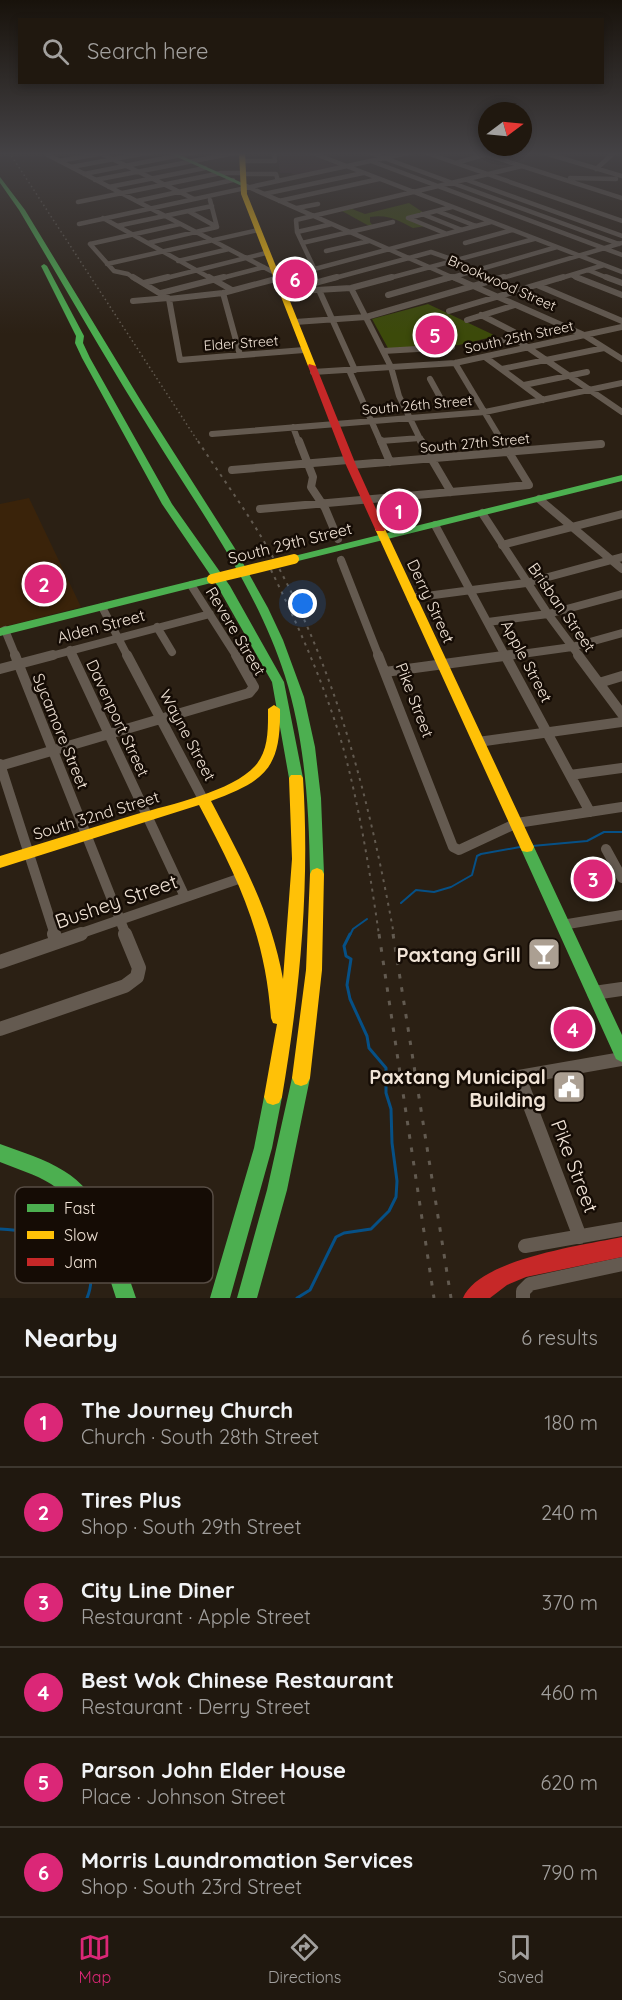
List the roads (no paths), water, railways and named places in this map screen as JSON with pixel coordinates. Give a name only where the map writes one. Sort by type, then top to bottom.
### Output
[{"type":"main road","points":[[15,213],[80,336],[79,343],[86,358],[157,486],[224,586],[269,663],[278,682],[294,761],[298,836],[296,945],[278,1080],[263,1148],[220,1298]]},
{"type":"main road","points":[[23,213],[165,448],[239,564],[273,632],[290,673],[300,712],[315,792],[317,946],[310,1012],[288,1154],[248,1295]]},
{"type":"main road","name":"Derry Street","points":[[253,213],[271,272],[295,322],[304,350],[350,462],[622,1056]]},
{"type":"main road","name":"South 29th Street","points":[[2,631],[622,478]]},
{"type":"main road","name":"South 32nd Street","points":[[0,862],[203,799],[250,781],[260,773],[275,745],[276,722],[269,663]]},
{"type":"main road","name":"Wayne Street","points":[[203,799],[244,877],[260,915],[276,972],[279,1012],[278,1080]]},
{"type":"main road","points":[[0,1153],[71,1187]]},
{"type":"main road","points":[[473,1298],[500,1278],[526,1267],[622,1247]]},
{"type":"main road","points":[[120,1283],[126,1298]]},
{"type":"street","points":[[79,224],[131,213]]},
{"type":"street","points":[[159,213],[271,272]]},
{"type":"street","points":[[117,226],[181,213]]},
{"type":"street","points":[[191,213],[217,227]]},
{"type":"street","points":[[214,213],[217,227]]},
{"type":"street","name":"Brookwood Street","points":[[305,213],[584,335],[622,359]]},
{"type":"street","points":[[314,268],[297,232],[296,220],[327,213]]},
{"type":"street","points":[[427,213],[408,218],[447,234]]},
{"type":"street","points":[[443,213],[476,226]]},
{"type":"street","points":[[466,213],[622,272]]},
{"type":"street","points":[[510,213],[622,255]]},
{"type":"street","points":[[534,213],[621,244]]},
{"type":"street","points":[[557,213],[622,236]]},
{"type":"street","points":[[598,213],[622,221]]},
{"type":"street","points":[[125,214],[155,229]]},
{"type":"street","points":[[422,214],[462,230]]},
{"type":"street","points":[[103,218],[232,290]]},
{"type":"street","points":[[302,243],[393,222]]},
{"type":"street","points":[[161,293],[214,280],[314,268],[491,222]]},
{"type":"street","points":[[169,298],[128,274],[114,271],[90,244],[180,224]]},
{"type":"street","points":[[297,232],[332,224]]},
{"type":"street","points":[[148,243],[217,227]]},
{"type":"street","points":[[107,264],[258,230]]},
{"type":"street","points":[[483,252],[465,243],[512,230]]},
{"type":"street","points":[[282,292],[351,288],[534,238]]},
{"type":"street","points":[[326,251],[369,240]]},
{"type":"street","points":[[295,322],[366,317],[621,244]]},
{"type":"street","points":[[388,295],[557,247]]},
{"type":"street","points":[[178,261],[229,249]]},
{"type":"street","points":[[390,462],[332,319],[312,284],[432,251],[454,260]]},
{"type":"street","points":[[144,283],[266,253]]},
{"type":"street","points":[[468,256],[490,266]]},
{"type":"street","points":[[449,311],[604,265]]},
{"type":"street","points":[[588,270],[622,284]]},
{"type":"street","points":[[133,301],[223,293],[271,272]]},
{"type":"street","points":[[571,275],[622,295]]},
{"type":"street","points":[[379,281],[396,309]]},
{"type":"street","points":[[537,285],[622,321]]},
{"type":"street","points":[[351,288],[391,367],[392,382],[430,459],[450,492]]},
{"type":"street","points":[[223,293],[240,355]]},
{"type":"street","name":"Elder Street","points":[[169,298],[180,360],[304,350]]},
{"type":"street","points":[[466,320],[515,305]]},
{"type":"street","points":[[481,315],[514,332],[514,338]]},
{"type":"street","name":"South 25th Street","points":[[313,372],[455,363],[622,327]]},
{"type":"street","points":[[474,346],[514,338],[622,412]]},
{"type":"street","points":[[383,351],[452,347]]},
{"type":"street","points":[[502,369],[604,348]]},
{"type":"street","points":[[485,357],[543,400]]},
{"type":"street","points":[[260,509],[529,485],[455,363]]},
{"type":"street","points":[[524,385],[587,372]]},
{"type":"street","points":[[430,379],[441,399]]},
{"type":"street","name":"South 26th Street","points":[[212,434],[485,412],[622,383]]},
{"type":"street","points":[[613,406],[622,404]]},
{"type":"street","points":[[293,427],[314,477],[311,487],[325,508],[338,539]]},
{"type":"street","points":[[381,441],[420,438]]},
{"type":"street","name":"South 27th Street","points":[[232,470],[308,463],[390,462],[601,444]]},
{"type":"street","points":[[539,499],[622,568]]},
{"type":"street","name":"Brisban Street","points":[[482,513],[526,583],[622,714]]},
{"type":"street","points":[[502,545],[622,514]]},
{"type":"street","name":"Apple Street","points":[[435,525],[590,812]]},
{"type":"street","points":[[411,598],[526,583],[622,557]]},
{"type":"street","name":"Pike Street","points":[[341,560],[453,847],[459,850],[517,823]]},
{"type":"street","name":"Revere Street","points":[[161,719],[249,693],[254,687],[191,585]]},
{"type":"street","points":[[488,622],[548,614],[622,594]]},
{"type":"street","name":"Wayne Street","points":[[102,607],[203,799]]},
{"type":"street","name":"Alden Street","points":[[0,669],[210,614]]},
{"type":"street","points":[[157,627],[172,652]]},
{"type":"street","name":"Sycamore Street","points":[[0,1029],[125,986],[137,977],[139,968],[54,750],[2,631]]},
{"type":"street","points":[[385,672],[572,647],[622,633]]},
{"type":"street","name":"Davenport Street","points":[[70,650],[185,897]]},
{"type":"street","points":[[599,684],[622,676]]},
{"type":"street","points":[[57,942],[0,765],[161,719]]},
{"type":"street","points":[[478,742],[622,722]]},
{"type":"street","points":[[570,776],[622,768]]},
{"type":"street","points":[[517,823],[622,807]]},
{"type":"street","points":[[606,849],[622,878]]},
{"type":"street","name":"Bushey Street","points":[[0,962],[244,877]]},
{"type":"street","points":[[562,925],[622,915]]},
{"type":"street","points":[[594,993],[622,989]]},
{"type":"street","name":"Pike Street","points":[[580,1237],[519,1077],[622,1056]]},
{"type":"street","points":[[525,1246],[622,1229]]},
{"type":"street","points":[[523,1298],[523,1291],[530,1284],[622,1264]]},
{"type":"waterway","points":[[532,846],[587,841],[604,832],[622,832]]},
{"type":"waterway","points":[[401,903],[416,890],[434,892],[451,887],[472,875],[477,856],[481,854],[520,847]]},
{"type":"waterway","points":[[350,935],[353,929],[367,919]]},
{"type":"waterway","points":[[297,1298],[310,1290],[336,1237],[344,1233],[371,1229],[389,1211],[396,1197],[397,1181],[392,1143],[391,1109],[386,1093],[386,1068],[369,1048],[367,1036],[350,999],[347,985],[351,959],[346,956],[344,946],[350,934]]},
{"type":"waterway","points":[[0,1229],[15,1230]]},
{"type":"waterway","points":[[87,1298],[91,1283]]},
{"type":"railway","points":[[49,213],[199,443]]},
{"type":"railway","points":[[198,441],[262,538],[294,597],[314,643],[332,690],[362,787],[394,935]]},
{"type":"railway","points":[[271,570],[311,657],[343,747],[359,817],[379,935]]},
{"type":"railway","points":[[379,934],[434,1298]]},
{"type":"railway","points":[[393,934],[451,1298]]},
{"type":"place","name":"Morris Laundromation Services","points":[[295,279]]},
{"type":"place","name":"Parson John Elder House","points":[[435,335]]},
{"type":"place","name":"The Journey Church","points":[[399,511]]},
{"type":"place","name":"Tires Plus","points":[[44,584]]},
{"type":"place","name":"City Line Diner","points":[[593,879]]},
{"type":"place","name":"Paxtang Grill","points":[[544,954]]},
{"type":"place","name":"Best Wok Chinese Restaurant","points":[[573,1029]]},
{"type":"place","name":"Paxtang Municipal Building","points":[[569,1087]]}]
